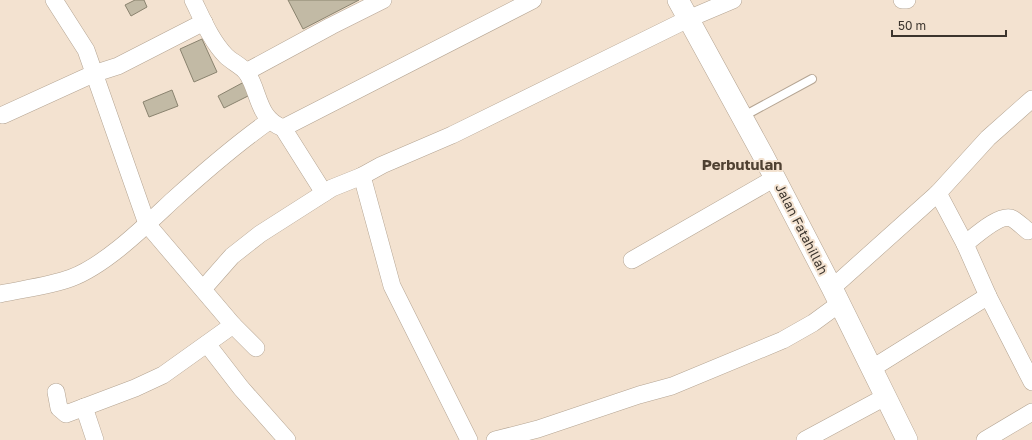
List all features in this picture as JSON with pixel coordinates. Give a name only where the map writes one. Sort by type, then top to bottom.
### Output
[{"type":"street","points":[[54,0],[81,41],[147,224],[233,325],[256,348]]},
{"type":"street","points":[[193,0],[218,47],[226,56],[246,72],[263,112],[276,124],[324,193]]},
{"type":"street","points":[[246,72],[383,0]]},
{"type":"street","points":[[0,294],[72,278],[110,254],[147,224],[207,170],[276,124],[533,0]]},
{"type":"street","name":"Jalan Fatahillah","points":[[678,0],[775,178],[836,296],[907,440]]},
{"type":"street","points":[[203,289],[232,256],[260,234],[324,193],[362,176],[382,165],[452,135],[688,19],[733,0]]},
{"type":"street","points":[[902,0],[907,0]]},
{"type":"street","points":[[2,115],[93,74],[118,66],[204,22]]},
{"type":"street","points":[[496,440],[538,429],[639,395],[672,386],[783,340],[813,323],[836,296],[938,192],[988,138],[1032,99]]},
{"type":"street","points":[[362,176],[392,286],[469,440]]},
{"type":"street","points":[[632,260],[775,178]]},
{"type":"street","points":[[938,192],[965,244],[988,296],[1032,382]]},
{"type":"street","points":[[965,244],[986,227],[1004,218],[1013,219],[1028,231]]},
{"type":"street","points":[[871,369],[988,296]]},
{"type":"street","points":[[56,392],[59,408],[66,414],[135,388],[163,375],[233,325]]},
{"type":"street","points":[[207,344],[241,388],[287,440]]},
{"type":"street","points":[[805,440],[885,397]]},
{"type":"street","points":[[84,407],[95,440]]},
{"type":"street","points":[[985,440],[1032,412]]},
{"type":"lane","points":[[742,117],[812,79]]},
{"type":"building","points":[[135,0],[144,0],[147,7],[131,16],[125,5]]},
{"type":"building","points":[[288,0],[359,0],[303,29]]},
{"type":"building","points":[[202,39],[217,72],[194,82],[180,49]]},
{"type":"building","points":[[244,82],[250,95],[224,108],[218,96]]},
{"type":"building","points":[[172,90],[178,106],[149,117],[143,102]]},
{"type":"district","name":"Perbutulan","points":[[742,165]]}]
